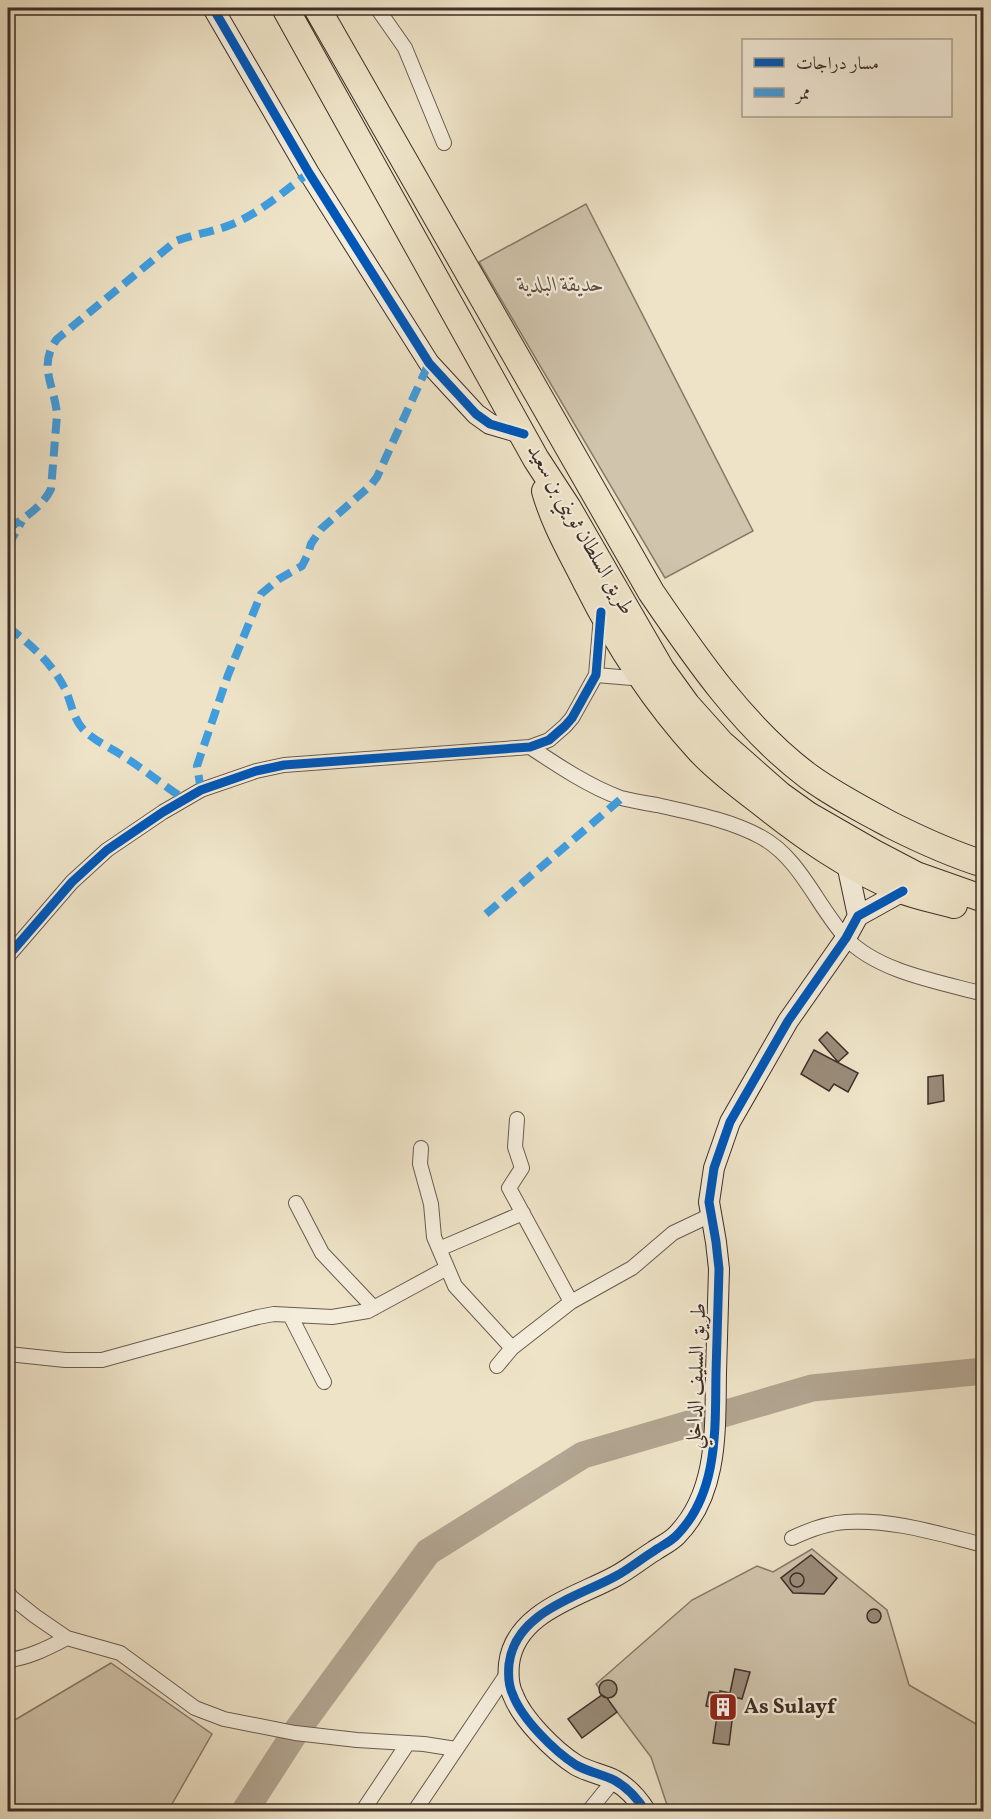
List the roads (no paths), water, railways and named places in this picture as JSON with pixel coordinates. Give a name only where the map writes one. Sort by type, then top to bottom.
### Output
[{"type":"highway","name":"طريق السلطان ثويني بن سعيد","points":[[285,8],[536,459],[568,508],[661,669],[687,705],[721,743],[780,795],[816,820],[874,854],[916,875],[984,898]]},
{"type":"highway","name":"طريق السلطان ثويني بن سعيد","points":[[317,8],[651,592],[696,657],[745,717],[808,776],[855,806],[918,839],[955,856],[984,864]]},
{"type":"highway","points":[[536,459],[551,514],[618,642],[657,698],[708,758],[790,826],[847,864],[903,891],[984,912]]},
{"type":"street","points":[[213,8],[309,173],[429,363],[476,414],[490,424],[524,434]]},
{"type":"street","points":[[377,8],[405,48],[444,143]]},
{"type":"street","points":[[8,956],[72,882],[108,849],[201,789],[256,771],[284,765],[530,747],[549,740],[572,718],[596,675],[601,612]]},
{"type":"street","points":[[596,675],[644,679]]},
{"type":"street","points":[[530,747],[559,766],[622,798],[698,815],[744,829],[763,838],[783,854],[801,875],[846,938],[867,954],[890,966],[934,981],[984,994]]},
{"type":"street","points":[[847,864],[858,916],[903,891]]},
{"type":"street","name":"طريق السليف الداخلي","points":[[646,1812],[634,1795],[614,1780],[577,1765],[522,1714],[509,1682],[513,1649],[519,1636],[529,1625],[553,1607],[616,1576],[676,1537],[690,1519],[702,1494],[715,1448],[719,1269],[709,1202],[714,1168],[730,1122],[788,1020],[846,938],[858,916]]},
{"type":"street","points":[[517,1119],[515,1147],[522,1168],[509,1188],[571,1302]]},
{"type":"street","points":[[421,1148],[420,1164],[431,1204],[434,1237],[455,1286],[512,1348]]},
{"type":"street","points":[[296,1203],[322,1253],[374,1308]]},
{"type":"street","points":[[439,1249],[523,1213]]},
{"type":"street","points":[[497,1366],[512,1348],[571,1302],[632,1268],[673,1233],[711,1215]]},
{"type":"street","points":[[8,1354],[65,1360],[102,1360],[274,1314],[332,1317],[368,1311],[447,1268]]},
{"type":"street","points":[[290,1315],[324,1382]]},
{"type":"street","points":[[792,1538],[814,1528],[845,1522],[916,1528],[984,1545]]},
{"type":"street","points":[[8,1592],[11,1597],[66,1638],[120,1653],[195,1708],[224,1719],[295,1733],[456,1749]]},
{"type":"street","points":[[8,1660],[18,1659],[50,1647],[66,1638]]},
{"type":"street","points":[[414,1812],[509,1671]]},
{"type":"street","points":[[362,1812],[408,1743]]},
{"type":"street","points":[[588,1812],[614,1780]]},
{"type":"waterway","points":[[244,1812],[295,1733],[428,1552],[583,1455],[812,1388],[984,1371]]},
{"type":"place","name":"As Sulayf","points":[[723,1707]]},
{"type":"park label","name":"حديقة البلدية","points":[[561,285]]}]
